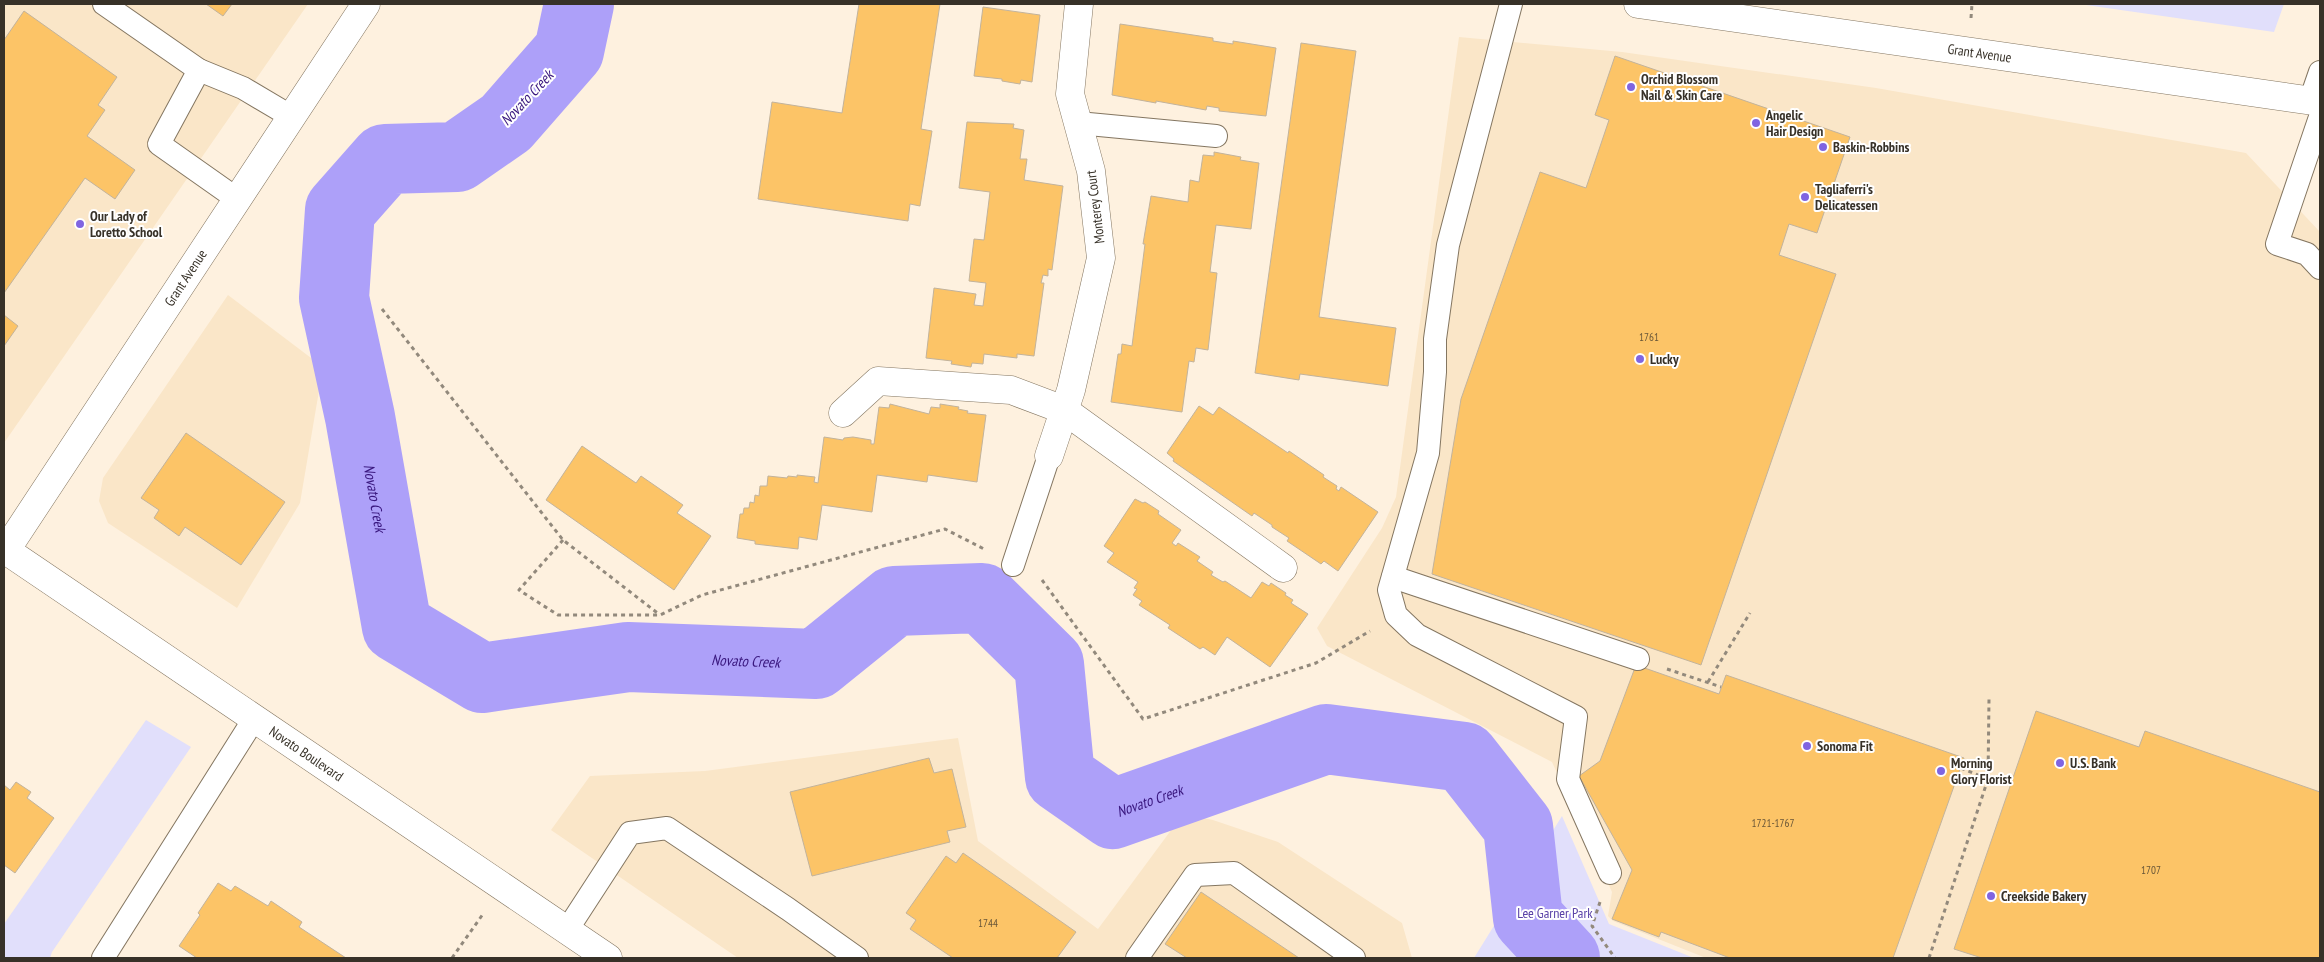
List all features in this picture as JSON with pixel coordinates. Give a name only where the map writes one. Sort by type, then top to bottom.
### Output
[{"type":"street","name":"Grant Avenue","points":[[4,551],[366,4]]},
{"type":"street","name":"Monterey Court","points":[[1049,456],[1064,410],[1101,258],[1091,171],[1070,94],[1079,4]]},
{"type":"street","name":"Grant Avenue","points":[[1638,4],[2317,107]]},
{"type":"street","points":[[843,413],[878,381],[1011,390],[1064,410],[1283,568]]},
{"type":"street","name":"Novato Boulevard","points":[[4,551],[608,958]]},
{"type":"lane","points":[[104,4],[200,70],[244,88],[292,117]]},
{"type":"lane","points":[[1511,4],[1448,245],[1434,339],[1435,372],[1428,453],[1389,590],[1396,615],[1417,635],[1576,717],[1568,779],[1610,873]]},
{"type":"lane","points":[[200,70],[159,144],[237,199]]},
{"type":"lane","points":[[2320,72],[2317,107],[2277,244],[2306,254],[2320,268]]},
{"type":"lane","points":[[1078,123],[1216,136]]},
{"type":"lane","points":[[1013,565],[1049,456]]},
{"type":"lane","points":[[1392,577],[1638,659]]},
{"type":"lane","points":[[103,958],[254,719]]},
{"type":"lane","points":[[567,930],[630,833],[667,828],[857,958]]},
{"type":"lane","points":[[1137,958],[1195,875],[1234,873],[1354,958]]},
{"type":"path","points":[[382,309],[563,540],[660,615]]},
{"type":"path","points":[[563,540],[518,590],[558,615],[660,615],[702,595],[945,529],[1041,579],[1143,719],[1316,663],[1396,615]]},
{"type":"path","points":[[1708,682],[1750,613]]},
{"type":"path","points":[[1638,659],[1721,687]]},
{"type":"path","points":[[1929,958],[1988,779],[1989,699]]},
{"type":"path","points":[[1961,768],[1988,779]]},
{"type":"path","points":[[1610,873],[1592,926],[1615,958]]},
{"type":"path","points":[[452,958],[473,926],[503,887]]},
{"type":"shaded area","name":"Our Lady of Loretto School","points":[[4,4],[308,4],[4,443]]},
{"type":"shaded area","points":[[1459,37],[1622,52],[1876,88],[2246,153],[2320,232],[2320,958],[1706,958],[1613,921],[1608,916],[1612,892],[1552,762],[1327,646],[1317,628],[1382,528],[1396,497]]},
{"type":"shaded area","points":[[228,295],[323,367],[300,503],[237,608],[108,523],[99,501],[103,478]]},
{"type":"shaded area","points":[[958,738],[978,841],[1098,929],[1183,814],[1213,820],[1278,842],[1402,923],[1412,958],[738,958],[551,830],[590,776],[705,771]]},
{"type":"green space","points":[[2079,4],[2284,4],[2274,32]]},
{"type":"green space","points":[[146,720],[191,747],[52,952],[50,958],[4,958],[4,924]]},
{"type":"green space","name":"Lee Garner Park","points":[[1562,816],[1609,924],[1694,958],[1474,958]]},
{"type":"building","points":[[206,4],[232,4],[223,16]]},
{"type":"building","points":[[859,4],[940,4],[921,129],[932,131],[920,206],[910,204],[908,221],[758,199],[772,102],[842,113]]},
{"type":"building","points":[[983,7],[1040,15],[1032,82],[1021,80],[1020,84],[1002,81],[1002,79],[974,76]]},
{"type":"building","points":[[24,11],[117,77],[98,105],[105,110],[87,136],[135,170],[115,199],[85,178],[4,293],[4,40]]},
{"type":"building","points":[[1120,24],[1213,38],[1213,41],[1233,44],[1233,41],[1276,48],[1266,116],[1219,111],[1219,108],[1207,106],[1206,110],[1112,95]]},
{"type":"building","points":[[1301,43],[1356,51],[1319,317],[1396,328],[1388,386],[1300,374],[1299,380],[1255,373]]},
{"type":"building","points":[[1615,56],[1850,137],[1817,233],[1789,224],[1779,255],[1836,274],[1701,665],[1432,574],[1461,399],[1540,172],[1586,188],[1609,120],[1595,115]]},
{"type":"building","points":[[967,122],[1014,124],[1013,128],[1024,130],[1020,159],[1027,159],[1024,180],[1063,186],[1052,270],[1048,269],[1048,276],[1043,275],[1041,283],[1044,283],[1034,356],[1017,354],[1017,358],[984,354],[983,364],[972,363],[971,367],[951,364],[952,361],[926,358],[934,288],[976,294],[974,305],[983,306],[986,283],[969,281],[974,239],[984,240],[990,192],[959,188]]},
{"type":"building","points":[[1214,152],[1241,157],[1240,160],[1259,163],[1251,229],[1216,225],[1210,272],[1217,273],[1208,350],[1196,348],[1194,362],[1189,361],[1182,412],[1111,402],[1118,354],[1121,354],[1122,344],[1132,346],[1145,244],[1143,244],[1151,196],[1188,202],[1190,180],[1199,182],[1203,155],[1214,156]]},
{"type":"building","points":[[4,315],[18,326],[4,346]]},
{"type":"building","points":[[890,404],[929,414],[931,407],[940,408],[940,404],[959,407],[958,409],[968,411],[967,413],[986,415],[977,482],[928,475],[927,482],[877,475],[872,512],[822,505],[817,540],[799,537],[798,549],[755,544],[755,541],[737,538],[740,514],[743,514],[744,508],[749,508],[750,502],[754,503],[755,495],[759,496],[760,486],[767,486],[768,476],[787,478],[788,476],[797,477],[797,475],[815,477],[814,482],[818,483],[824,437],[843,440],[844,438],[853,437],[871,440],[871,444],[874,444],[879,407],[889,408]]},
{"type":"building","points":[[1199,406],[1213,415],[1219,407],[1324,475],[1323,477],[1337,486],[1336,489],[1339,491],[1341,487],[1378,512],[1338,571],[1324,561],[1321,564],[1287,541],[1289,538],[1272,527],[1272,525],[1254,513],[1252,516],[1173,461],[1174,459],[1167,453]]},
{"type":"building","points":[[186,433],[285,502],[241,565],[185,527],[179,536],[154,518],[159,510],[141,498]]},
{"type":"building","points":[[582,446],[636,483],[641,476],[683,505],[677,513],[711,536],[674,590],[546,500]]},
{"type":"building","points":[[1135,499],[1143,503],[1145,502],[1159,511],[1158,514],[1181,530],[1172,543],[1176,546],[1178,543],[1200,557],[1197,561],[1213,572],[1211,575],[1223,582],[1225,581],[1251,598],[1262,582],[1269,586],[1271,583],[1293,600],[1291,603],[1308,614],[1270,667],[1227,637],[1215,655],[1203,647],[1200,649],[1168,628],[1170,625],[1139,605],[1142,601],[1133,595],[1137,589],[1134,588],[1138,582],[1107,562],[1114,553],[1104,546]]},
{"type":"building","points":[[1636,665],[1719,694],[1726,675],[1964,758],[1893,958],[1730,958],[1661,932],[1659,937],[1612,919],[1632,870],[1579,776],[1600,761]]},
{"type":"building","points":[[2036,711],[2139,747],[2145,731],[2320,792],[2320,958],[1982,958],[1954,949]]},
{"type":"building","points":[[929,758],[934,773],[952,769],[966,827],[947,831],[950,842],[812,876],[790,792]]},
{"type":"building","points":[[16,782],[31,792],[27,798],[54,818],[15,873],[4,865],[4,785],[10,790]]},
{"type":"building","points":[[963,853],[1076,932],[1057,958],[953,958],[910,929],[916,920],[906,913],[946,856],[956,863]]},
{"type":"building","points":[[218,883],[231,891],[235,886],[268,906],[271,901],[302,922],[299,927],[346,958],[197,958],[179,946],[200,915],[198,913]]},
{"type":"building","points":[[1201,892],[1299,958],[1187,958],[1165,944]]},
{"type":"waterway","name":"Novato Creek","points":[[579,4],[569,51],[506,123],[457,157],[385,159],[340,210],[334,298],[360,417],[397,627],[482,678],[628,657],[816,664],[894,601],[982,598],[1049,664],[1060,777],[1113,814],[1326,739],[1464,757],[1518,826],[1528,918],[1565,958]]},
{"type":"place","name":"Orchid Blossom Nail & Skin Care","points":[[1631,87]]},
{"type":"place","name":"Angelic Hair Design","points":[[1756,123]]},
{"type":"place","name":"Baskin-Robbins","points":[[1823,147]]},
{"type":"place","name":"Tagliaferri's Delicatessen","points":[[1805,197]]},
{"type":"place","name":"Our Lady of Loretto School","points":[[80,224]]},
{"type":"place","name":"Lucky","points":[[1640,359]]},
{"type":"place","name":"Sonoma Fit","points":[[1807,746]]},
{"type":"place","name":"U.S. Bank","points":[[2060,763]]},
{"type":"place","name":"Morning Glory Florist","points":[[1941,771]]},
{"type":"place","name":"Creekside Bakery","points":[[1991,896]]}]
